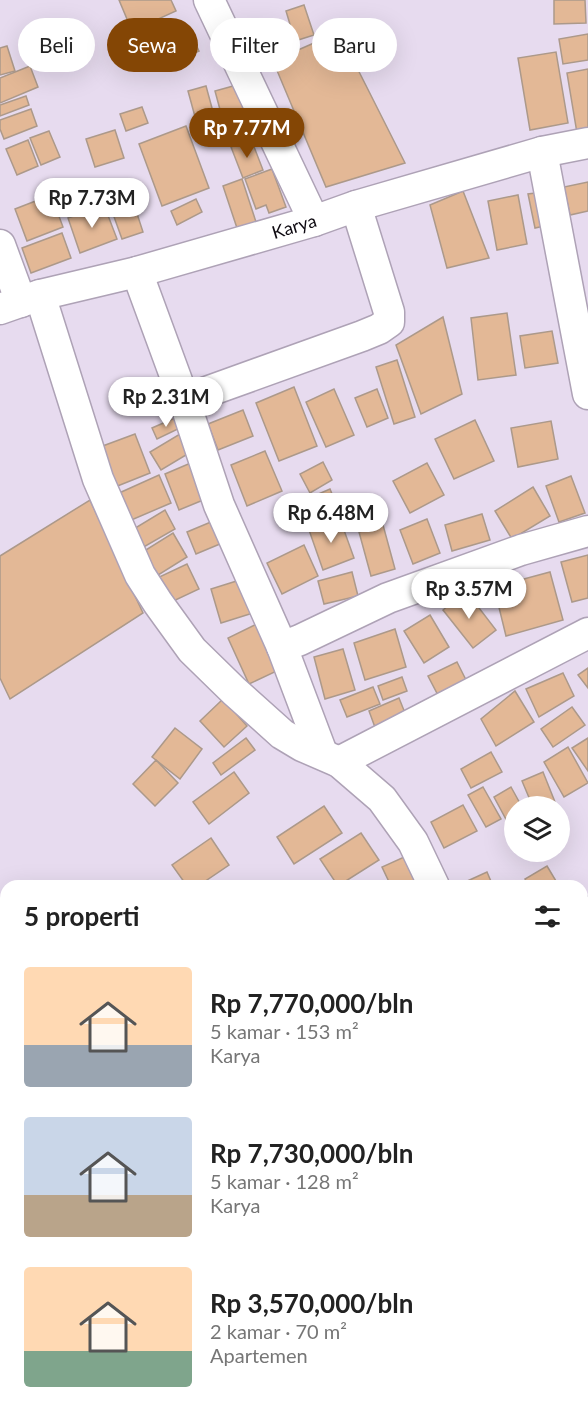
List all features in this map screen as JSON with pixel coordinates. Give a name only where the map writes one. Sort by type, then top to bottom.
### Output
[{"type":"street","points":[[209,0],[314,221]]},
{"type":"street","name":"Karya","points":[[20,302],[137,272],[542,152],[588,143]]},
{"type":"street","points":[[542,152],[588,394]]},
{"type":"street","points":[[184,400],[362,336],[379,329],[388,321],[389,312],[356,206]]},
{"type":"street","points":[[0,245],[20,302],[140,575],[192,650],[234,692],[282,734],[330,758],[382,799],[413,842],[431,880]]},
{"type":"street","points":[[137,272],[184,400],[219,506],[330,758]]},
{"type":"street","points":[[282,647],[388,598],[521,550],[588,531]]},
{"type":"street","points":[[330,758],[588,633]]},
{"type":"building","points":[[119,0],[171,0],[176,11],[161,18],[127,18]]},
{"type":"building","points":[[554,0],[585,0],[586,23],[554,24]]},
{"type":"building","points":[[304,5],[312,36],[300,39],[300,18],[288,18],[286,11]]},
{"type":"building","points":[[588,34],[588,60],[563,64],[559,39]]},
{"type":"building","points":[[312,44],[312,72],[359,72],[405,163],[326,187],[278,72],[300,72],[300,49]]},
{"type":"building","points":[[7,46],[15,71],[0,75],[0,48]]},
{"type":"building","points":[[556,52],[568,123],[530,130],[518,58]]},
{"type":"building","points":[[588,69],[588,131],[577,133],[567,73]]},
{"type":"building","points":[[18,71],[32,72],[38,87],[0,103],[0,78]]},
{"type":"building","points":[[244,83],[251,109],[222,117],[215,91]]},
{"type":"building","points":[[206,86],[215,119],[197,124],[188,91]]},
{"type":"building","points":[[26,96],[29,105],[0,116],[0,105]]},
{"type":"building","points":[[142,107],[148,123],[126,131],[120,114]]},
{"type":"building","points":[[31,109],[37,126],[4,139],[0,129],[0,120]]},
{"type":"building","points":[[251,113],[256,133],[225,141],[220,121]]},
{"type":"building","points":[[186,126],[209,188],[162,206],[139,144]]},
{"type":"building","points":[[115,130],[124,158],[95,167],[86,139]]},
{"type":"building","points":[[49,131],[60,157],[41,165],[30,138]]},
{"type":"building","points":[[251,139],[263,170],[243,178],[231,147]]},
{"type":"building","points":[[28,140],[38,166],[17,175],[6,149]]},
{"type":"building","points":[[272,169],[286,207],[269,213],[266,205],[256,209],[245,179]]},
{"type":"building","points":[[242,179],[256,222],[237,228],[223,186]]},
{"type":"building","points":[[588,182],[588,211],[570,215],[564,187]]},
{"type":"building","points":[[463,191],[489,258],[447,268],[430,205]]},
{"type":"building","points":[[130,192],[143,232],[122,239],[108,200]]},
{"type":"building","points":[[543,192],[549,225],[535,228],[528,194]]},
{"type":"building","points":[[51,195],[63,227],[27,241],[15,209]]},
{"type":"building","points":[[518,195],[527,244],[497,250],[488,201]]},
{"type":"building","points":[[196,199],[202,212],[177,225],[171,211]]},
{"type":"building","points":[[104,205],[117,239],[80,253],[68,218]]},
{"type":"building","points":[[62,233],[71,258],[31,273],[22,248]]},
{"type":"building","points":[[507,313],[516,375],[478,380],[471,318]]},
{"type":"building","points":[[443,317],[462,394],[421,414],[396,345]]},
{"type":"building","points":[[552,331],[558,363],[525,368],[520,336]]},
{"type":"building","points":[[397,360],[415,417],[394,424],[376,367]]},
{"type":"building","points":[[294,387],[317,446],[279,461],[256,403]]},
{"type":"building","points":[[334,389],[354,435],[326,447],[306,402]]},
{"type":"building","points":[[377,389],[388,418],[367,427],[355,398]]},
{"type":"building","points":[[243,410],[253,436],[218,450],[208,424]]},
{"type":"building","points":[[175,418],[180,428],[157,439],[152,428]]},
{"type":"building","points":[[475,420],[494,461],[454,479],[435,439]]},
{"type":"building","points":[[551,421],[558,459],[518,467],[511,428]]},
{"type":"building","points":[[185,431],[196,449],[161,470],[150,452]]},
{"type":"building","points":[[135,434],[150,473],[115,487],[100,447]]},
{"type":"building","points":[[265,451],[282,491],[247,506],[231,465]]},
{"type":"building","points":[[193,462],[208,498],[179,510],[165,474]]},
{"type":"building","points":[[323,462],[332,480],[310,493],[300,474]]},
{"type":"building","points":[[427,463],[444,495],[410,513],[393,481]]},
{"type":"building","points":[[159,475],[171,503],[129,521],[117,494]]},
{"type":"building","points":[[571,476],[585,513],[559,522],[546,486]]},
{"type":"building","points":[[533,487],[550,516],[512,539],[495,511]]},
{"type":"building","points":[[330,489],[339,511],[302,527],[293,505]]},
{"type":"building","points":[[90,500],[143,613],[10,699],[0,678],[0,556]]},
{"type":"building","points":[[165,510],[175,529],[142,548],[132,530]]},
{"type":"building","points":[[482,514],[490,540],[452,551],[445,525]]},
{"type":"building","points":[[218,519],[227,541],[196,554],[187,532]]},
{"type":"building","points":[[340,519],[354,558],[323,570],[309,530]]},
{"type":"building","points":[[427,519],[440,553],[413,564],[400,530]]},
{"type":"building","points":[[383,525],[395,569],[371,576],[359,532]]},
{"type":"building","points":[[173,533],[187,557],[155,577],[141,553]]},
{"type":"building","points":[[304,545],[318,576],[282,594],[267,563]]},
{"type":"building","points":[[588,555],[588,598],[572,602],[561,562]]},
{"type":"building","points":[[187,564],[199,589],[167,604],[155,579]]},
{"type":"building","points":[[352,572],[358,596],[324,604],[318,581]]},
{"type":"building","points":[[550,572],[563,620],[506,636],[494,587]]},
{"type":"building","points":[[243,579],[253,613],[221,623],[211,589]]},
{"type":"building","points":[[466,591],[496,630],[473,648],[443,610]]},
{"type":"building","points":[[430,615],[449,647],[424,663],[404,631]]},
{"type":"building","points":[[259,623],[281,669],[249,684],[228,638]]},
{"type":"building","points":[[395,629],[406,667],[365,680],[354,643]]},
{"type":"building","points":[[343,649],[355,690],[325,699],[314,657]]},
{"type":"building","points":[[457,662],[468,684],[440,699],[428,676]]},
{"type":"building","points":[[588,668],[588,688],[578,675]]},
{"type":"building","points":[[563,673],[574,696],[539,717],[526,689]]},
{"type":"building","points":[[402,677],[407,691],[383,700],[378,686]]},
{"type":"building","points":[[373,687],[380,704],[347,717],[340,700]]},
{"type":"building","points":[[515,691],[534,722],[496,746],[481,719]]},
{"type":"building","points":[[399,698],[407,718],[376,730],[369,711]]},
{"type":"building","points":[[223,699],[247,726],[224,747],[200,721]]},
{"type":"building","points":[[572,707],[585,725],[553,747],[541,729]]},
{"type":"building","points":[[175,728],[202,749],[180,779],[152,757]]},
{"type":"building","points":[[246,738],[255,750],[221,775],[213,763]]},
{"type":"building","points":[[588,738],[588,771],[572,748]]},
{"type":"building","points":[[568,747],[588,783],[563,796],[544,762]]},
{"type":"building","points":[[491,752],[502,772],[471,788],[461,769]]},
{"type":"building","points":[[156,760],[178,783],[155,806],[133,784]]},
{"type":"building","points":[[234,772],[249,793],[209,824],[193,802]]},
{"type":"building","points":[[543,772],[553,796],[528,796],[522,781]]},
{"type":"building","points":[[483,787],[501,819],[486,827],[468,795]]},
{"type":"building","points":[[511,787],[516,796],[504,796],[504,816],[494,797]]},
{"type":"building","points":[[463,805],[477,831],[444,848],[431,822]]},
{"type":"building","points":[[324,806],[342,833],[294,864],[277,837]]},
{"type":"building","points":[[361,833],[379,860],[347,880],[334,880],[320,859]]},
{"type":"building","points":[[211,838],[229,865],[207,880],[183,880],[172,865]]},
{"type":"building","points":[[413,853],[424,879],[388,880],[382,867]]},
{"type":"building","points":[[547,866],[555,880],[526,880]]},
{"type":"building","points":[[487,872],[490,880],[470,880]]}]
